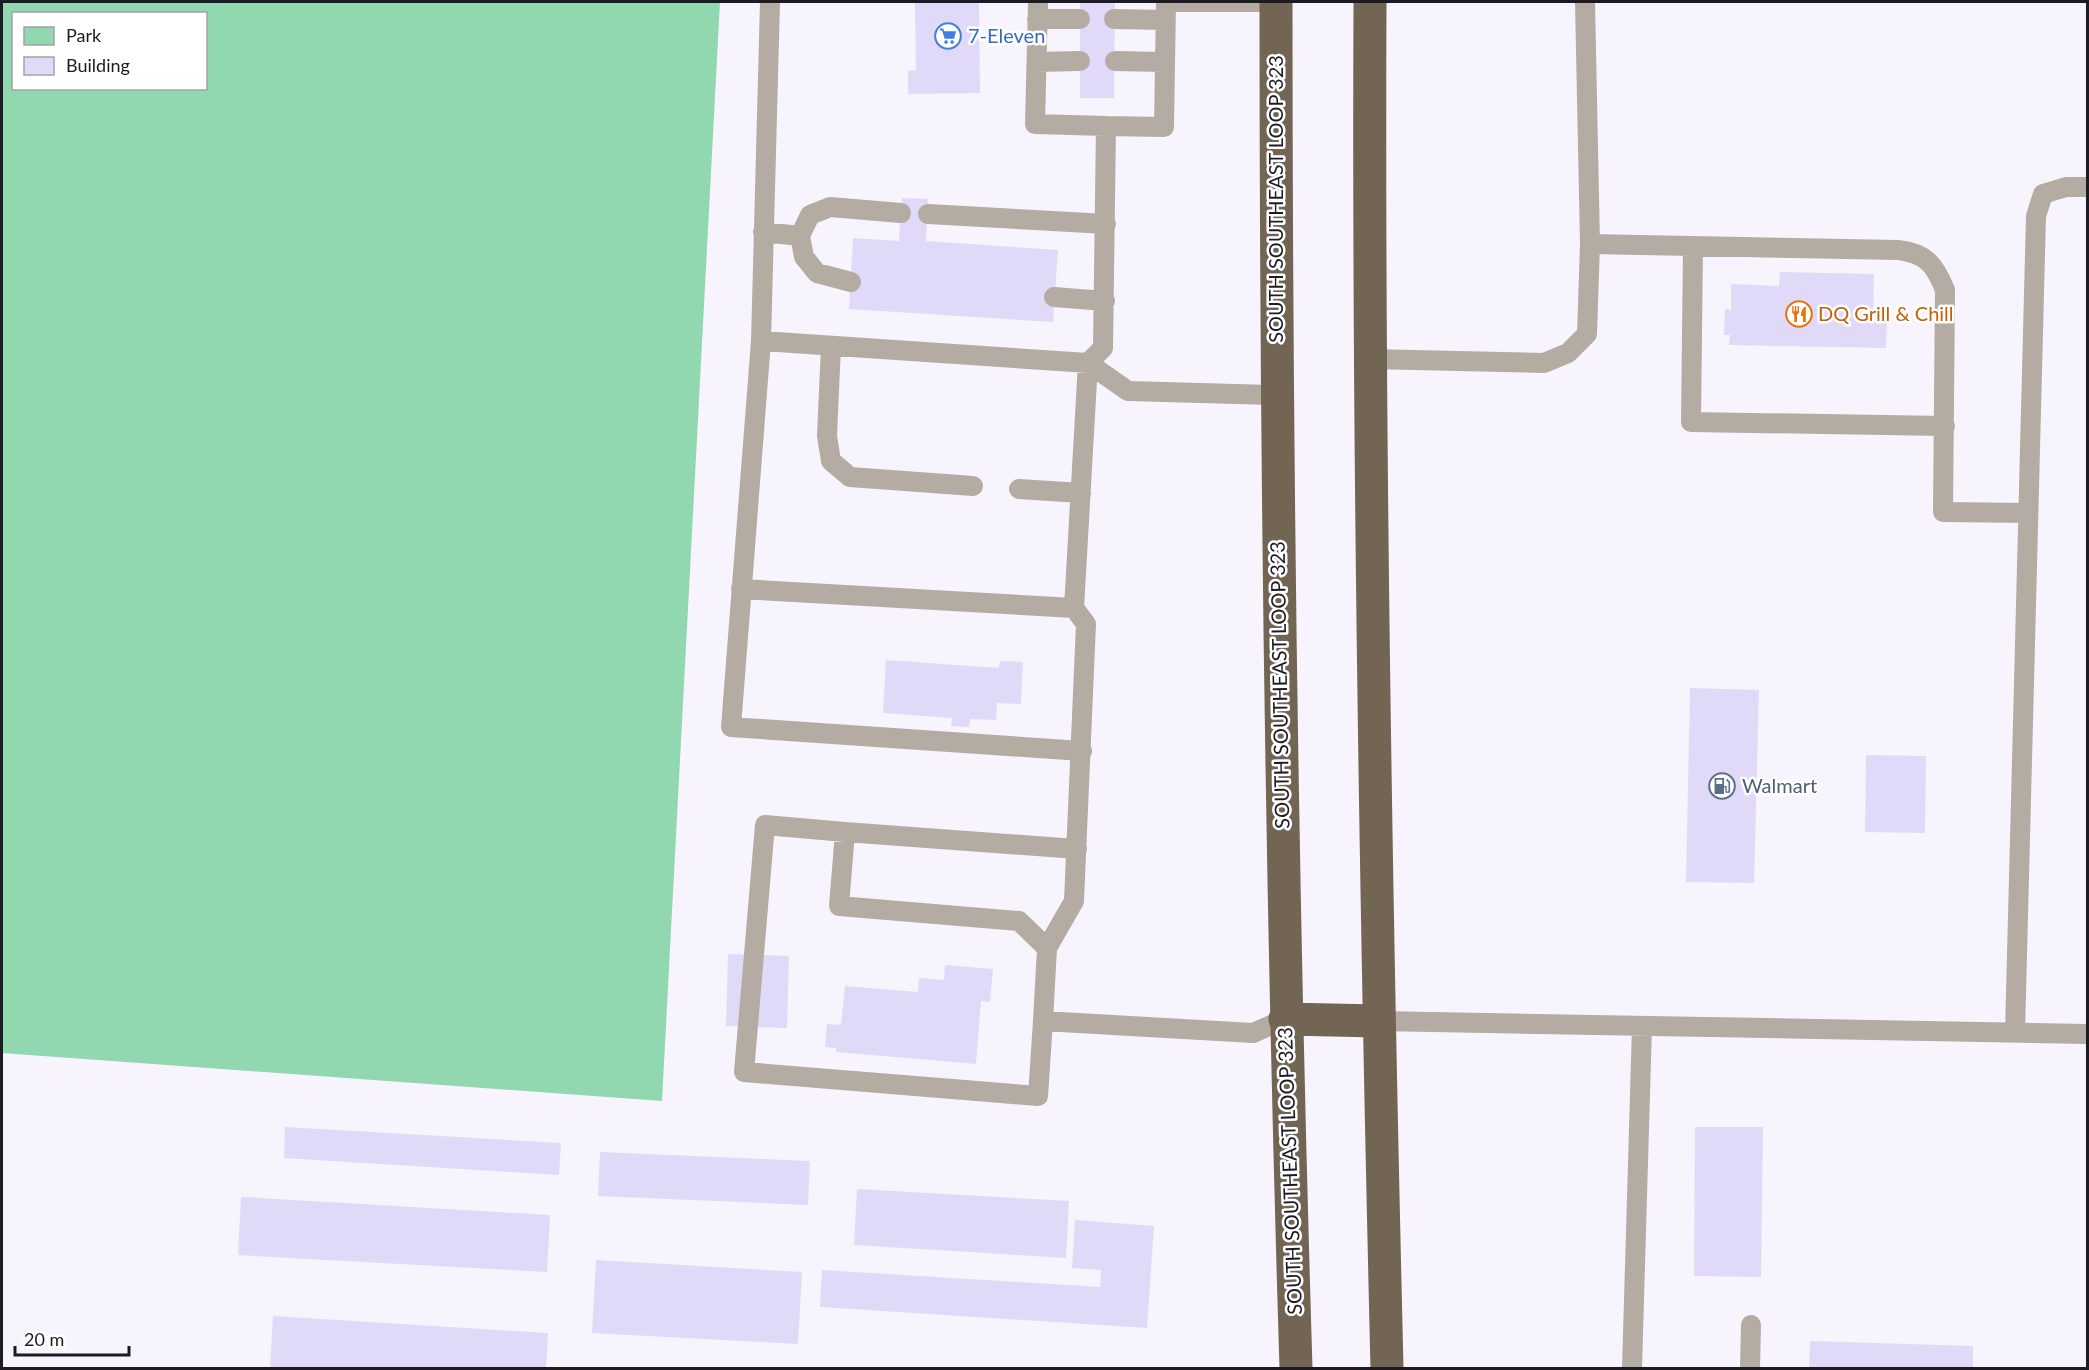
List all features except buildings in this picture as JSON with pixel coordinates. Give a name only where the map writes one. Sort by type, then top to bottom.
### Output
[{"type":"highway","name":"SOUTH SOUTHEAST LOOP 323","points":[[1276,2],[1276,394],[1285,1019],[1296,1368]]},
{"type":"highway","points":[[1370,2],[1368,359],[1378,1021],[1387,1368]]},
{"type":"highway","points":[[1285,1019],[1378,1021]]},
{"type":"lane","points":[[770,2],[761,341],[731,727],[1083,751]]},
{"type":"lane","points":[[1114,19],[1165,8],[1276,2]]},
{"type":"lane","points":[[1368,359],[1544,363],[1556,360],[1579,345],[1587,334],[1590,244],[1585,2]]},
{"type":"lane","points":[[1080,19],[1038,10],[1035,124],[1164,127],[1165,8]]},
{"type":"lane","points":[[1036,62],[1080,61]]},
{"type":"lane","points":[[1115,61],[1164,62]]},
{"type":"lane","points":[[1077,849],[765,825],[744,1072],[1038,1096],[1047,948],[1074,901],[1083,751],[1086,624],[1074,608],[1088,363],[1103,348],[1106,126]]},
{"type":"lane","points":[[2015,1033],[2036,216],[2043,194],[2066,187],[2088,187]]},
{"type":"lane","points":[[851,282],[818,273],[804,256],[800,236],[810,215],[830,207],[901,213]]},
{"type":"lane","points":[[928,214],[1106,224]]},
{"type":"lane","points":[[763,232],[800,236]]},
{"type":"lane","points":[[1590,244],[1898,250],[1922,255],[1932,263],[1945,290],[1943,512],[2028,513]]},
{"type":"lane","points":[[1693,246],[1692,422],[1945,426]]},
{"type":"lane","points":[[1054,297],[1105,301]]},
{"type":"lane","points":[[761,341],[1088,363],[1128,391],[1276,394]]},
{"type":"lane","points":[[831,346],[827,436],[831,461],[850,477],[973,486]]},
{"type":"lane","points":[[1019,489],[1081,494]]},
{"type":"lane","points":[[741,589],[1074,608]]},
{"type":"lane","points":[[845,831],[839,906],[1019,921],[1047,948]]},
{"type":"lane","points":[[1043,1021],[1253,1033],[1285,1019]]},
{"type":"lane","points":[[1378,1021],[2088,1034]]},
{"type":"lane","points":[[1632,1368],[1642,1026]]},
{"type":"lane","points":[[1750,1368],[1751,1325]]},
{"type":"green space","points":[[2,2],[720,2],[662,1101],[2,1053]]},
{"type":"place","name":"7-Eleven","points":[[948,36]]},
{"type":"place","name":"DQ Grill & Chill","points":[[1799,314]]},
{"type":"place","name":"Walmart","points":[[1722,786]]}]
